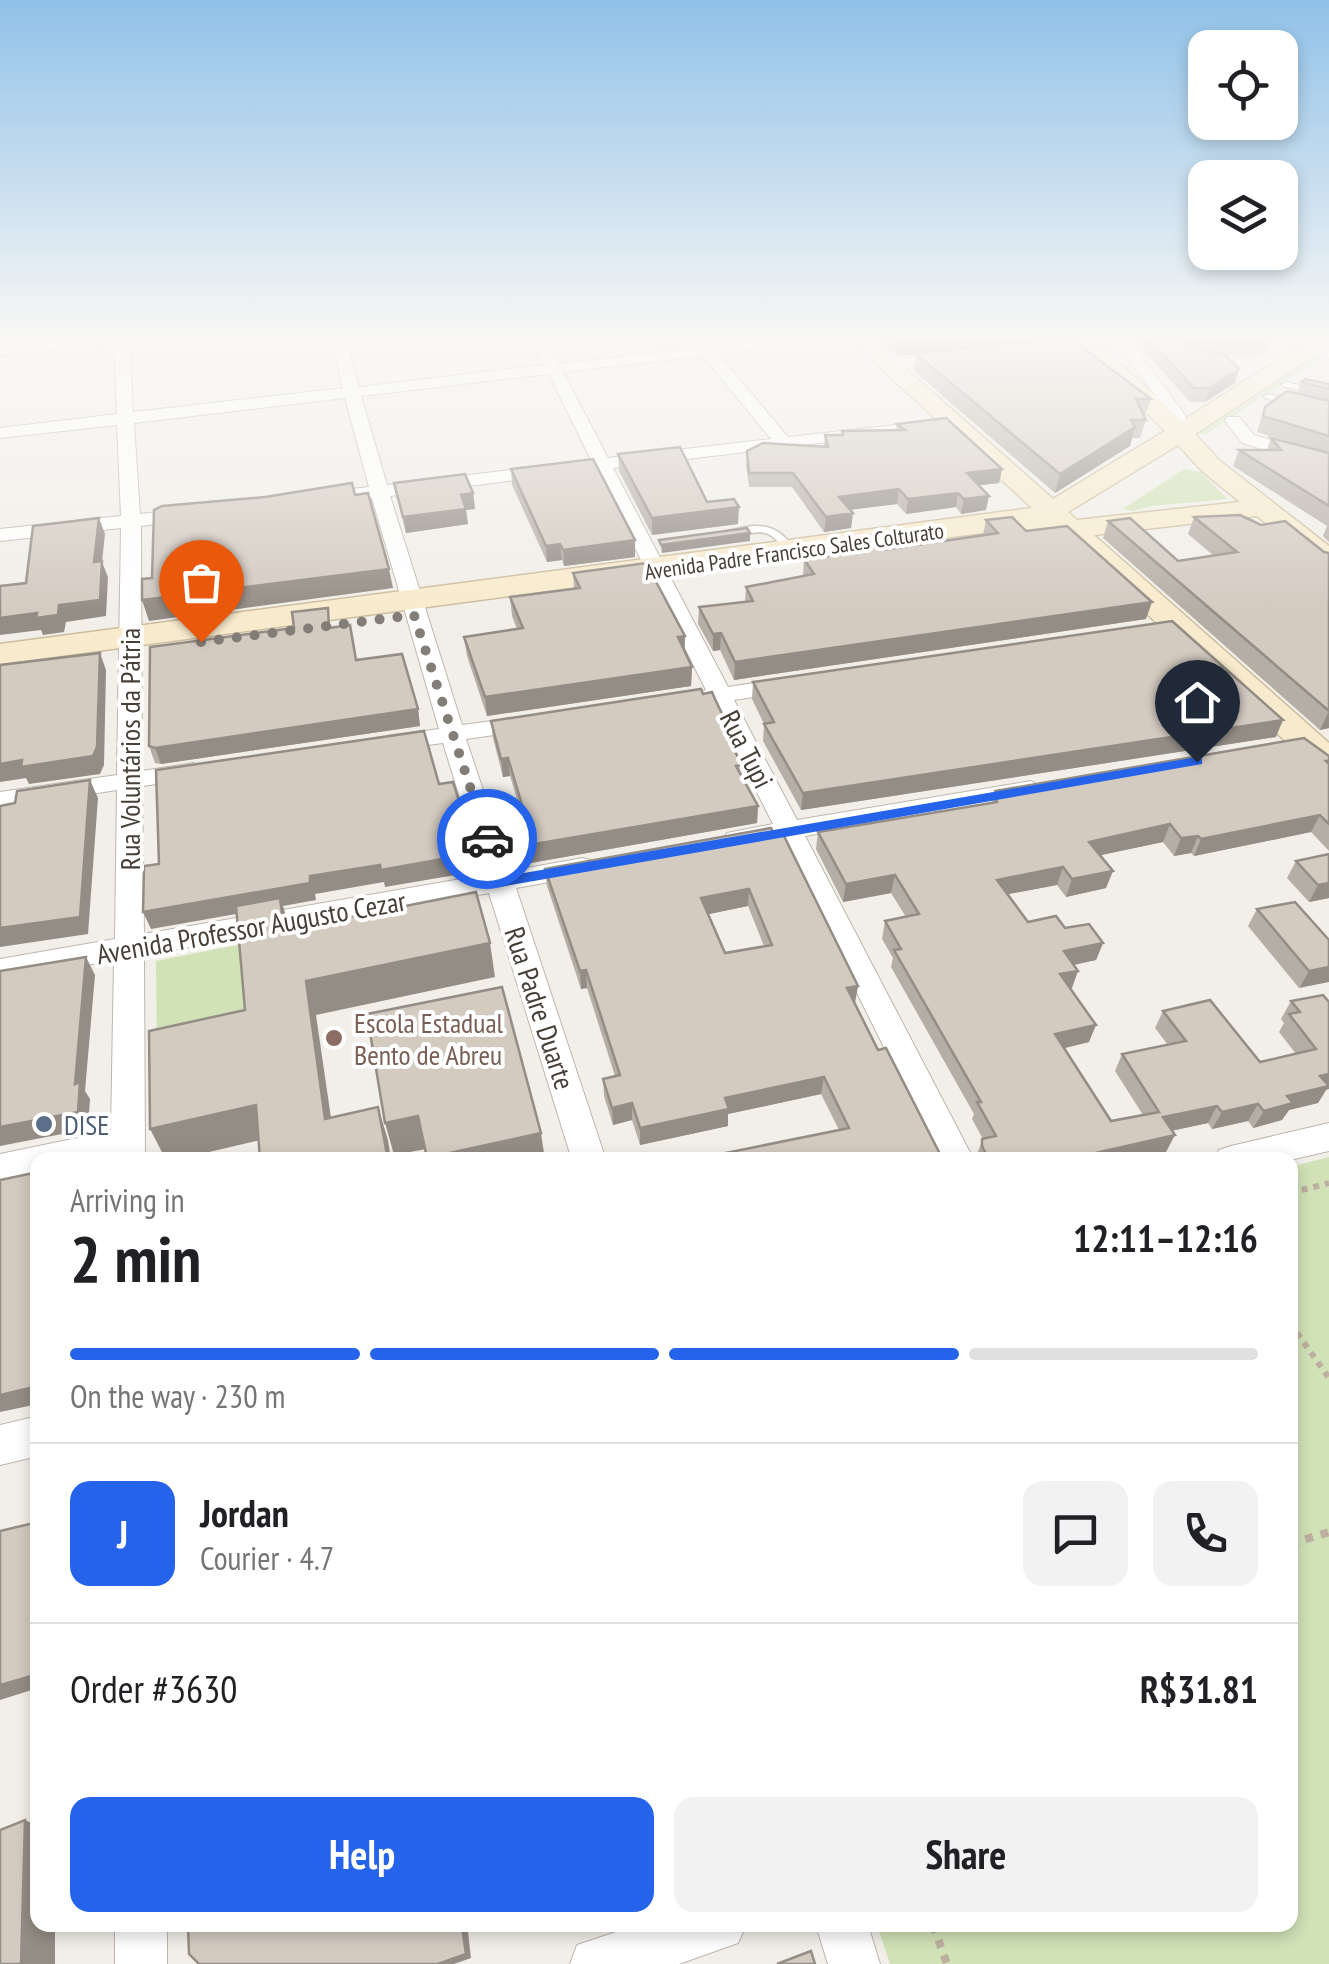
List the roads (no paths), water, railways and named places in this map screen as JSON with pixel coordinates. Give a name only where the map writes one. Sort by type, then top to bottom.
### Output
[{"type":"main road","points":[[961,430],[1176,624],[1322,748]]},
{"type":"main road","points":[[1162,430],[1183,451],[1329,560]]},
{"type":"main road","points":[[1183,451],[1211,430]]},
{"type":"main road","points":[[1060,519],[1219,430]]},
{"type":"main road","points":[[1274,518],[1329,530]]},
{"type":"main road","points":[[1060,519],[1329,518]]},
{"type":"main road","name":"Avenida Padre Francisco Sales Colturato","points":[[660,576],[791,552],[1005,522],[1060,519]]},
{"type":"main road","name":"Avenida Padre Francisco Sales Colturato","points":[[0,654],[130,644],[412,609],[1060,519]]},
{"type":"main road","name":"Avenida Padre Francisco Sales Colturato","points":[[0,668],[130,644]]},
{"type":"street","points":[[0,433],[37,430]]},
{"type":"street","name":"Rua Voluntários da Pátria","points":[[123,430],[131,521],[128,1151]]},
{"type":"street","name":"Rua Padre Duarte","points":[[362,430],[412,609],[586,1152]]},
{"type":"street","name":"Rua Tupi","points":[[585,430],[651,542],[660,576],[953,1152]]},
{"type":"street","points":[[773,430],[784,443]]},
{"type":"street","points":[[302,501],[891,430]]},
{"type":"street","points":[[1180,430],[1183,451]]},
{"type":"street","points":[[1240,430],[1248,439],[1329,464]]},
{"type":"street","points":[[0,535],[207,512]]},
{"type":"street","points":[[1138,630],[1176,624]]},
{"type":"street","points":[[643,706],[814,680]]},
{"type":"street","points":[[358,748],[548,720]]},
{"type":"street","points":[[1270,749],[1322,748]]},
{"type":"street","points":[[0,800],[224,767]]},
{"type":"street","points":[[712,844],[1058,785]]},
{"type":"street","name":"Avenida Professor Augusto Cezar","points":[[0,970],[616,861]]},
{"type":"street","points":[[1265,1152],[1329,1137]]},
{"type":"street","points":[[0,1168],[30,1162]]},
{"type":"street","points":[[0,1445],[30,1438]]},
{"type":"street","points":[[141,1932],[142,1964]]},
{"type":"street","points":[[596,1964],[698,1932]]},
{"type":"street","points":[[844,1932],[854,1964]]},
{"type":"lane","points":[[725,532],[772,530],[782,535],[791,552]]},
{"type":"place","name":"Escola Estadual Bento de Abreu","points":[[334,1038]]},
{"type":"place","name":"DISE","points":[[44,1124]]}]
